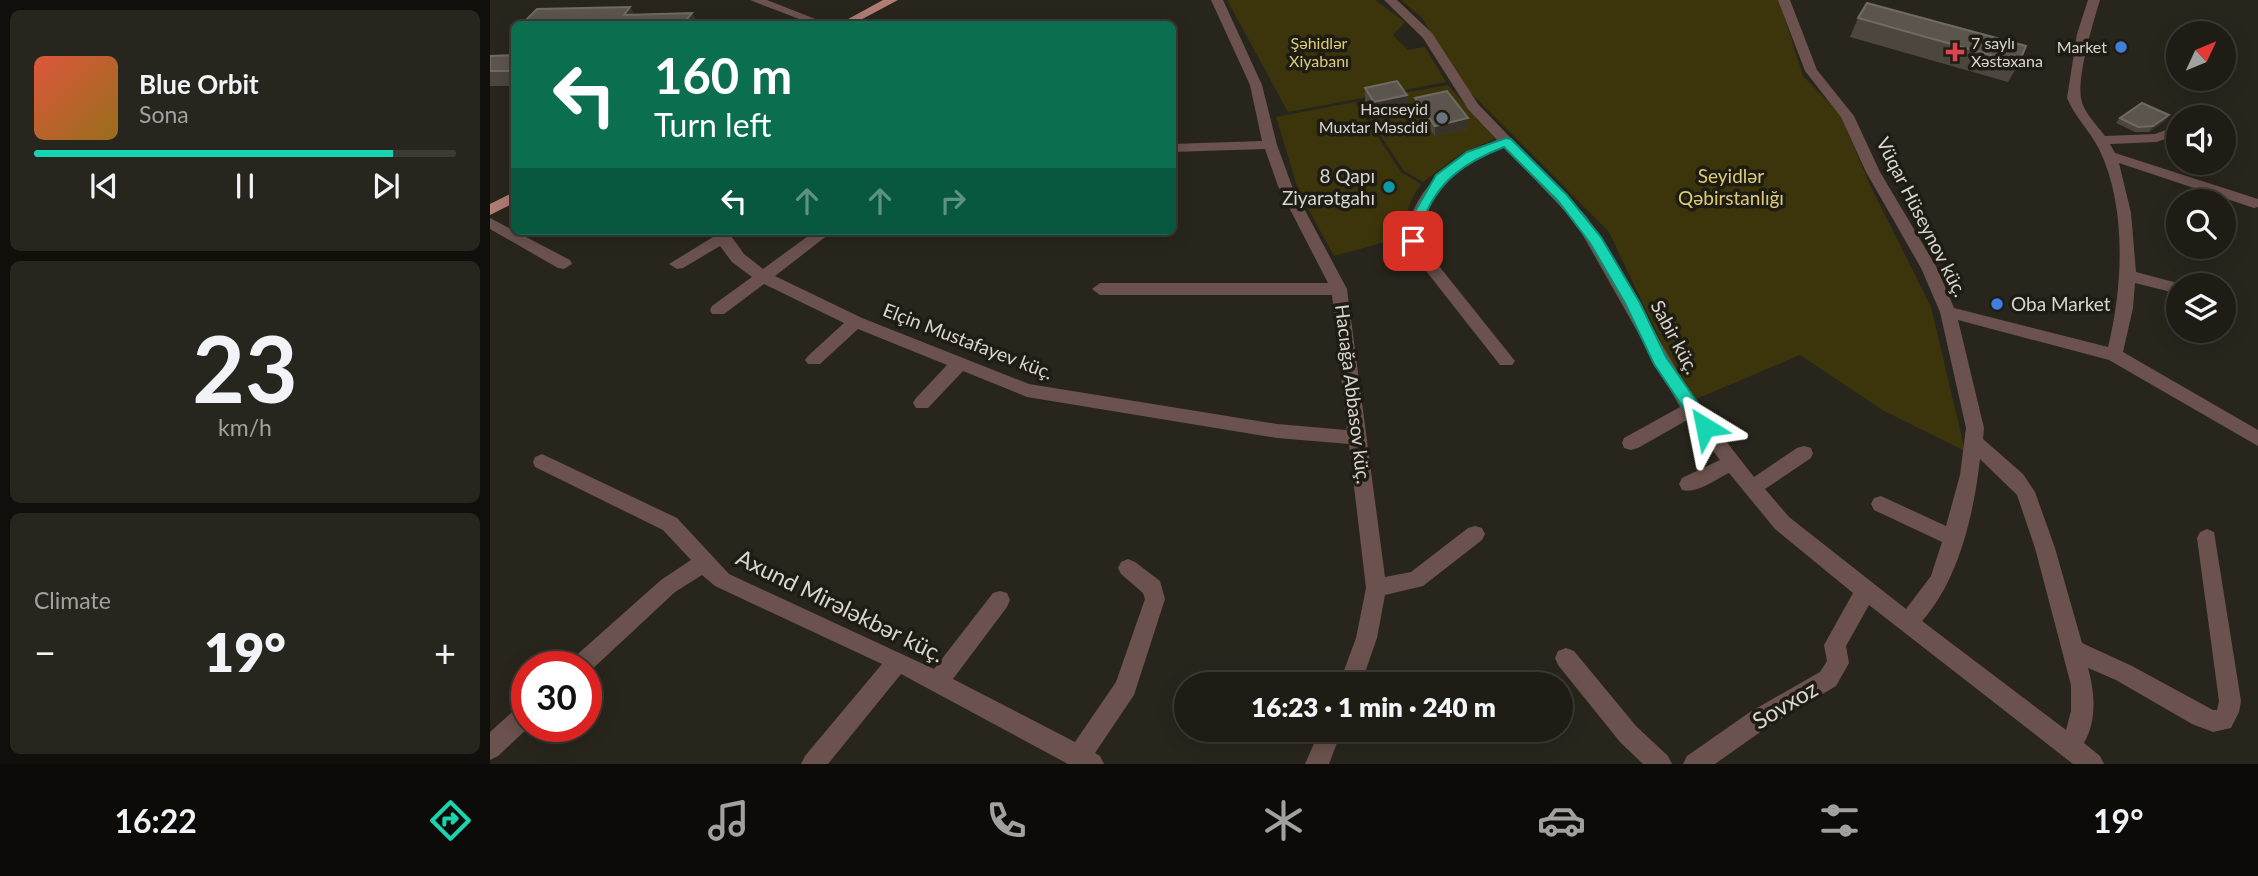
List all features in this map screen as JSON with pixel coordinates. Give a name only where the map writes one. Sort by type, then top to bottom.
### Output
[{"type":"main road","points":[[851,21],[891,0]]},
{"type":"main road","points":[[490,210],[511,199]]},
{"type":"street","points":[[756,0],[814,21]]},
{"type":"street","name":"Hacıağa Abbasov küç.","points":[[1217,0],[1256,85],[1270,145],[1284,186],[1339,289],[1376,589],[1363,652],[1355,672]]},
{"type":"street","name":"Sabir küç.","points":[[1390,0],[1428,36],[1461,89],[1506,141],[1563,198],[1596,240],[1660,359],[1691,408],[1732,463],[1783,523],[1866,591],[2092,764]]},
{"type":"street","name":"Vüqar Hüseynov küç.","points":[[1784,0],[1811,71],[1847,116],[1873,172],[1929,268],[1948,312],[1972,409],[1974,442],[1969,475],[1951,537],[1946,567],[1928,601],[1908,621]]},
{"type":"street","points":[[2094,0],[2083,34],[2074,98],[2110,156],[2123,217],[2127,275],[2125,307],[2114,355]]},
{"type":"street","points":[[2101,140],[2157,138],[2166,134]]},
{"type":"street","points":[[1506,141],[1472,155],[1441,177],[1434,186],[1413,232],[1413,241],[1420,253],[1506,361]]},
{"type":"street","points":[[1176,148],[1270,145]]},
{"type":"street","points":[[2110,156],[2254,203]]},
{"type":"street","points":[[490,223],[511,235]]},
{"type":"street","points":[[512,235],[564,264]]},
{"type":"street","points":[[677,264],[719,235]]},
{"type":"street","name":"Elçin Mustafayev küç.","points":[[721,235],[738,258],[761,276],[856,322],[1046,395],[1277,431],[1358,438]]},
{"type":"street","points":[[718,310],[819,235]]},
{"type":"street","points":[[2127,275],[2166,286]]},
{"type":"street","points":[[1100,289],[1339,289]]},
{"type":"street","points":[[1948,312],[2114,355],[2258,439]]},
{"type":"street","points":[[814,360],[856,322]]},
{"type":"street","points":[[922,403],[960,363]]},
{"type":"street","points":[[1631,443],[1691,408]]},
{"type":"street","points":[[1974,442],[2016,480],[2025,492],[2045,548],[2082,685],[2082,711],[2078,732],[2069,745]]},
{"type":"street","points":[[1752,488],[1804,453]]},
{"type":"street","name":"Axund Mirələkbər küç.","points":[[542,462],[670,524],[685,536],[722,580],[821,623],[1086,760]]},
{"type":"street","points":[[1689,484],[1732,463]]},
{"type":"street","points":[[1881,504],[1951,537]]},
{"type":"street","points":[[1376,589],[1416,580],[1475,534]]},
{"type":"street","points":[[2074,651],[2124,673],[2200,716],[2213,721],[2223,720],[2230,701],[2207,538]]},
{"type":"street","points":[[597,651],[668,586],[705,562]]},
{"type":"street","points":[[1086,760],[1126,687],[1155,599],[1153,588],[1128,568]]},
{"type":"street","name":"Sovxoz","points":[[1695,764],[1758,720],[1828,678],[1838,663],[1835,645],[1866,591]]},
{"type":"street","points":[[937,682],[1000,600]]},
{"type":"street","points":[[1566,659],[1628,734],[1660,764]]},
{"type":"street","points":[[814,764],[898,662]]},
{"type":"street","points":[[490,748],[511,729]]},
{"type":"street","points":[[1317,764],[1326,742]]},
{"type":"green space","name":"Şəhidlər Xiyabanı","points":[[1227,0],[1375,0],[1405,22],[1393,35],[1408,50],[1425,47],[1446,82],[1288,112]]},
{"type":"green space","name":"Seyidlər Qəbirstanlığı","points":[[1401,0],[1779,0],[1803,76],[1840,114],[1871,187],[1931,307],[1965,451],[1884,411],[1800,355],[1696,399],[1671,363],[1609,232],[1461,83],[1422,18]]},
{"type":"green space","points":[[1448,85],[1495,139],[1459,155],[1423,182],[1404,171],[1358,101]]},
{"type":"green space","points":[[1355,102],[1401,172],[1421,184],[1408,209],[1404,237],[1334,256],[1299,192],[1276,117]]},
{"type":"building","points":[[1867,3],[2026,46],[2019,63],[1858,18]]},
{"type":"building","points":[[630,7],[624,15],[692,13],[685,21],[525,21],[537,9]]},
{"type":"building","points":[[511,55],[511,71],[490,71],[490,56]]},
{"type":"building","points":[[1397,81],[1407,95],[1374,102],[1365,88]]},
{"type":"building","points":[[1447,91],[1468,118],[1435,126],[1415,98]]},
{"type":"building","points":[[2142,103],[2166,114],[2166,117],[2153,126],[2138,127],[2120,118]]},
{"type":"place","name":"Market","points":[[2121,47]]},
{"type":"place","name":"7 saylı Xəstəxana","points":[[1955,52]]},
{"type":"place","name":"Hacıseyid Muxtar Məscidi","points":[[1442,118]]},
{"type":"place","name":"8 Qapı Ziyarətgahı","points":[[1389,187]]},
{"type":"place","name":"Oba Market","points":[[1997,304]]},
{"type":"route","points":[[1413,241],[1415,224],[1441,177],[1481,150],[1506,141],[1563,198],[1596,240],[1660,359],[1705,427]]}]
